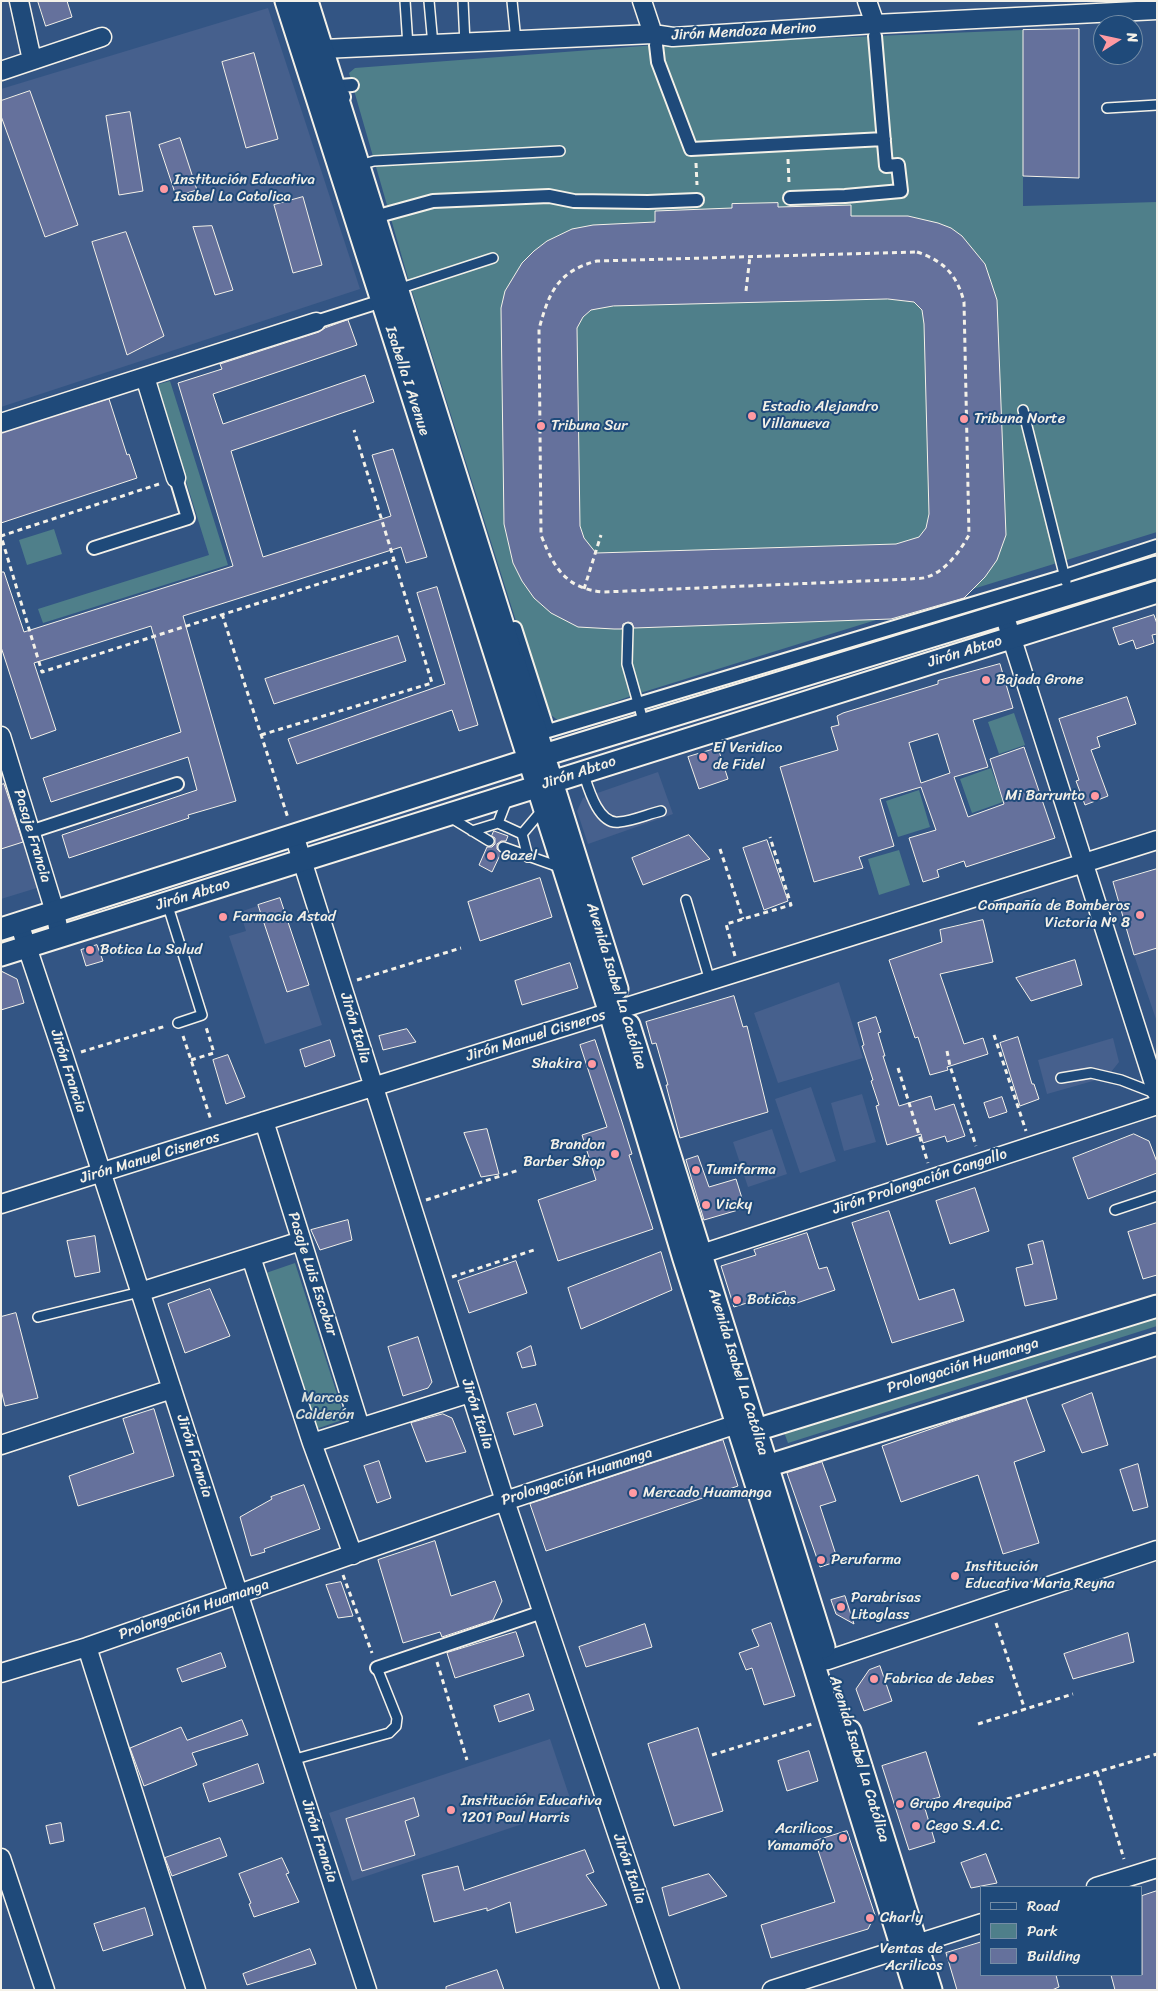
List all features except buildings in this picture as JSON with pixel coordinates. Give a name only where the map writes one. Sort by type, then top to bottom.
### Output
[{"type":"street","points":[[19,1],[32,60]]},
{"type":"street","name":"Isabella I Avenue","points":[[286,1],[313,52],[362,164],[395,292],[536,757]]},
{"type":"street","name":"Isabella I Avenue","points":[[308,1],[313,52],[543,733],[536,757]]},
{"type":"street","points":[[642,1],[654,40],[658,62],[690,149],[884,139]]},
{"type":"street","points":[[790,198],[901,191],[898,165],[886,166],[875,30],[867,1]]},
{"type":"street","name":"Jirón Mendoza Merino","points":[[313,52],[516,41],[654,40],[875,30],[1157,10]]},
{"type":"street","points":[[1,71],[102,37]]},
{"type":"street","points":[[1,423],[316,322],[395,292],[382,215],[362,164],[340,86],[352,85]]},
{"type":"street","points":[[382,215],[443,200],[549,196],[574,201],[648,202],[697,200]]},
{"type":"street","points":[[94,548],[188,518],[145,377]]},
{"type":"street","points":[[543,733],[641,714],[1066,585],[1157,546]]},
{"type":"street","name":"Jirón Abtao","points":[[10,926],[536,757],[641,714],[1004,614],[1066,585],[1157,567]]},
{"type":"street","name":"Jirón Abtao","points":[[1,955],[1157,592]]},
{"type":"street","points":[[1004,614],[1157,1094]]},
{"type":"street","name":"Pasaje Francia","points":[[1,736],[55,912],[60,936]]},
{"type":"street","name":"Avenida Isabel La Católica","points":[[536,757],[909,1946],[915,1990]]},
{"type":"street","points":[[30,832],[177,784]]},
{"type":"street","name":"Avenida Isabel La Católica","points":[[544,784],[544,808],[563,869],[617,1011]]},
{"type":"street","name":"Jirón Italia","points":[[294,835],[470,1393],[670,1990]]},
{"type":"street","name":"Jirón Manuel Cisneros","points":[[1,1204],[216,1138],[264,1121],[1157,840]]},
{"type":"street","name":"Jirón Francia","points":[[10,926],[26,947],[64,1057],[367,1990]]},
{"type":"street","name":"Jirón Prolongación Cangallo","points":[[692,1257],[1157,1104]]},
{"type":"street","name":"Pasaje Luis Escobar","points":[[264,1121],[360,1427]]},
{"type":"street","points":[[140,1292],[301,1241]]},
{"type":"street","points":[[251,1257],[312,1442],[345,1557]]},
{"type":"street","name":"Prolongación Huamanga","points":[[1,1673],[87,1647],[505,1500],[1157,1306]]},
{"type":"street","points":[[759,1468],[1157,1344]]},
{"type":"street","points":[[1,1445],[172,1389]]},
{"type":"street","points":[[312,1442],[470,1393]]},
{"type":"street","points":[[820,1661],[1157,1550]]},
{"type":"street","points":[[377,1668],[542,1612]]},
{"type":"street","points":[[87,1647],[196,1990]]},
{"type":"street","name":"Avenida Isabel La Católica","points":[[820,1661],[831,1718],[909,1946],[931,1990]]},
{"type":"street","points":[[1,1858],[45,1990]]},
{"type":"street","points":[[1099,1886],[1157,1868]]},
{"type":"street","points":[[772,1990],[980,1924]]},
{"type":"lane","points":[[405,1],[408,46]]},
{"type":"lane","points":[[430,1],[433,45]]},
{"type":"lane","points":[[463,1],[465,44]]},
{"type":"lane","points":[[512,1],[516,41]]},
{"type":"lane","points":[[1107,108],[1157,105]]},
{"type":"lane","points":[[362,164],[560,151]]},
{"type":"lane","points":[[395,292],[493,258]]},
{"type":"lane","points":[[1023,410],[1066,585]]},
{"type":"lane","points":[[628,628],[627,664],[637,694],[641,714]]},
{"type":"lane","points":[[583,772],[589,792],[596,806],[608,820],[618,823],[661,811]]},
{"type":"lane","points":[[498,823],[508,796]]},
{"type":"lane","points":[[522,834],[544,808]]},
{"type":"lane","points":[[446,815],[489,841]]},
{"type":"lane","points":[[472,831],[498,823],[522,834]]},
{"type":"lane","points":[[522,834],[528,856]]},
{"type":"lane","points":[[503,848],[563,869]]},
{"type":"lane","points":[[686,900],[710,981]]},
{"type":"lane","points":[[167,903],[202,1015],[178,1023]]},
{"type":"lane","points":[[1061,1078],[1091,1073],[1120,1080],[1157,1094]]},
{"type":"lane","points":[[1115,1210],[1157,1196]]},
{"type":"lane","points":[[38,1317],[140,1292]]},
{"type":"lane","points":[[292,1760],[389,1733],[396,1726],[397,1718],[377,1668]]},
{"type":"path","points":[[790,198],[788,160],[792,145]]},
{"type":"path","points":[[690,149],[696,165],[697,200]]},
{"type":"path","points":[[917,252],[929,256],[947,268],[959,284],[964,302],[969,535],[962,548],[946,566],[928,577],[604,592],[584,589],[577,587],[561,573],[550,556],[541,535],[538,328],[544,308],[561,278],[581,265],[597,261],[750,256],[917,252]]},
{"type":"path","points":[[746,291],[750,256]]},
{"type":"path","points":[[262,735],[432,683],[354,430]]},
{"type":"path","points":[[176,478],[2,536],[42,672],[394,560]]},
{"type":"path","points":[[584,589],[601,535]]},
{"type":"path","points":[[222,614],[294,835]]},
{"type":"path","points":[[739,972],[726,924],[790,905],[770,837]]},
{"type":"path","points":[[720,850],[743,919]]},
{"type":"path","points":[[341,984],[461,948]]},
{"type":"path","points":[[191,1060],[214,1053],[202,1015]]},
{"type":"path","points":[[64,1057],[178,1023],[216,1138]]},
{"type":"path","points":[[994,1035],[1030,1146]]},
{"type":"path","points":[[948,1051],[950,1066],[982,1162]]},
{"type":"path","points":[[898,1068],[933,1178]]},
{"type":"path","points":[[410,1205],[519,1170]]},
{"type":"path","points":[[435,1283],[537,1249]]},
{"type":"path","points":[[345,1557],[377,1668]]},
{"type":"path","points":[[990,1606],[1025,1710]]},
{"type":"path","points":[[433,1649],[466,1760]]},
{"type":"path","points":[[978,1724],[1073,1694]]},
{"type":"path","points":[[712,1755],[831,1718]]},
{"type":"path","points":[[1007,1799],[1157,1754]]},
{"type":"path","points":[[1097,1772],[1130,1876]]},
{"type":"shaded area","name":"Institución Educativa Isabel La Catolica","points":[[268,8],[360,289],[1,407],[1,89]]},
{"type":"shaded area","points":[[1,764],[40,887],[1,899]]},
{"type":"shaded area","points":[[658,772],[673,814],[588,844],[577,811],[583,798]]},
{"type":"shaded area","points":[[280,898],[322,1025],[265,1044],[229,936],[246,931],[240,912]]},
{"type":"shaded area","points":[[1157,948],[1157,1022],[1134,955]]},
{"type":"shaded area","points":[[839,982],[863,1058],[778,1083],[754,1013]]},
{"type":"shaded area","points":[[1113,1038],[1119,1062],[1107,1077],[1047,1094],[1038,1060]]},
{"type":"shaded area","points":[[811,1087],[836,1161],[800,1173],[775,1099]]},
{"type":"shaded area","points":[[862,1094],[876,1142],[844,1151],[831,1103]]},
{"type":"shaded area","points":[[772,1129],[787,1174],[748,1187],[733,1142]]},
{"type":"shaded area","name":"Institución Educativa 1201 Paul Harris","points":[[550,1739],[573,1807],[352,1881],[329,1813]]},
{"type":"green space","points":[[1023,30],[1023,206],[1157,202],[1157,532],[973,589],[952,603],[928,613],[876,620],[637,694],[559,721],[544,710],[410,285],[349,73],[355,68],[656,45]]},
{"type":"green space","points":[[170,381],[228,565],[43,623],[38,609],[209,555],[156,385]]},
{"type":"green space","points":[[54,529],[62,554],[27,565],[19,540]]},
{"type":"green space","points":[[1014,713],[1025,745],[999,754],[988,722]]},
{"type":"green space","points":[[991,768],[1003,802],[972,813],[960,779]]},
{"type":"green space","points":[[919,790],[930,827],[898,837],[886,801]]},
{"type":"green space","points":[[899,850],[910,885],[879,895],[868,859]]},
{"type":"green space","name":"Marcos Calderón","points":[[295,1263],[345,1419],[316,1429],[266,1273]]},
{"type":"green space","points":[[1157,1308],[1157,1326],[788,1443],[782,1427]]},
{"type":"place","name":"Institución Educativa Isabel La Catolica","points":[[164,189]]},
{"type":"place","name":"Estadio Alejandro Villanueva","points":[[752,416]]},
{"type":"place","name":"Tribuna Norte","points":[[964,419]]},
{"type":"place","name":"Tribuna Sur","points":[[541,426]]},
{"type":"place","name":"Bajada Grone","points":[[986,680]]},
{"type":"place","name":"El Veridico de Fidel","points":[[703,757]]},
{"type":"place","name":"Mi Barrunto","points":[[1095,796]]},
{"type":"place","name":"Gazel","points":[[491,856]]},
{"type":"place","name":"Compañía de Bomberos Victoria Nº 8","points":[[1140,915]]},
{"type":"place","name":"Farmacia Astad","points":[[223,917]]},
{"type":"place","name":"Botica La Salud","points":[[90,950]]},
{"type":"place","name":"Shakira","points":[[592,1064]]},
{"type":"place","name":"Brandon Barber Shop","points":[[615,1154]]},
{"type":"place","name":"Tumifarma","points":[[696,1170]]},
{"type":"place","name":"Vicky","points":[[706,1205]]},
{"type":"place","name":"Boticas","points":[[737,1300]]},
{"type":"place","name":"Mercado Huamanga","points":[[633,1493]]},
{"type":"place","name":"Perufarma","points":[[821,1560]]},
{"type":"place","name":"Institución Educativa Maria Reyna","points":[[955,1576]]},
{"type":"place","name":"Parabrisas Litoglass","points":[[841,1607]]},
{"type":"place","name":"Fabrica de Jebes","points":[[874,1679]]},
{"type":"place","name":"Grupo Arequipa","points":[[900,1804]]},
{"type":"place","name":"Institución Educativa 1201 Paul Harris","points":[[451,1810]]},
{"type":"place","name":"Cego S.A.C.","points":[[916,1826]]},
{"type":"place","name":"Acrilicos Yamamoto","points":[[843,1838]]},
{"type":"place","name":"Charly","points":[[870,1918]]},
{"type":"place","name":"Ventas de Acrilicos","points":[[953,1958]]}]
